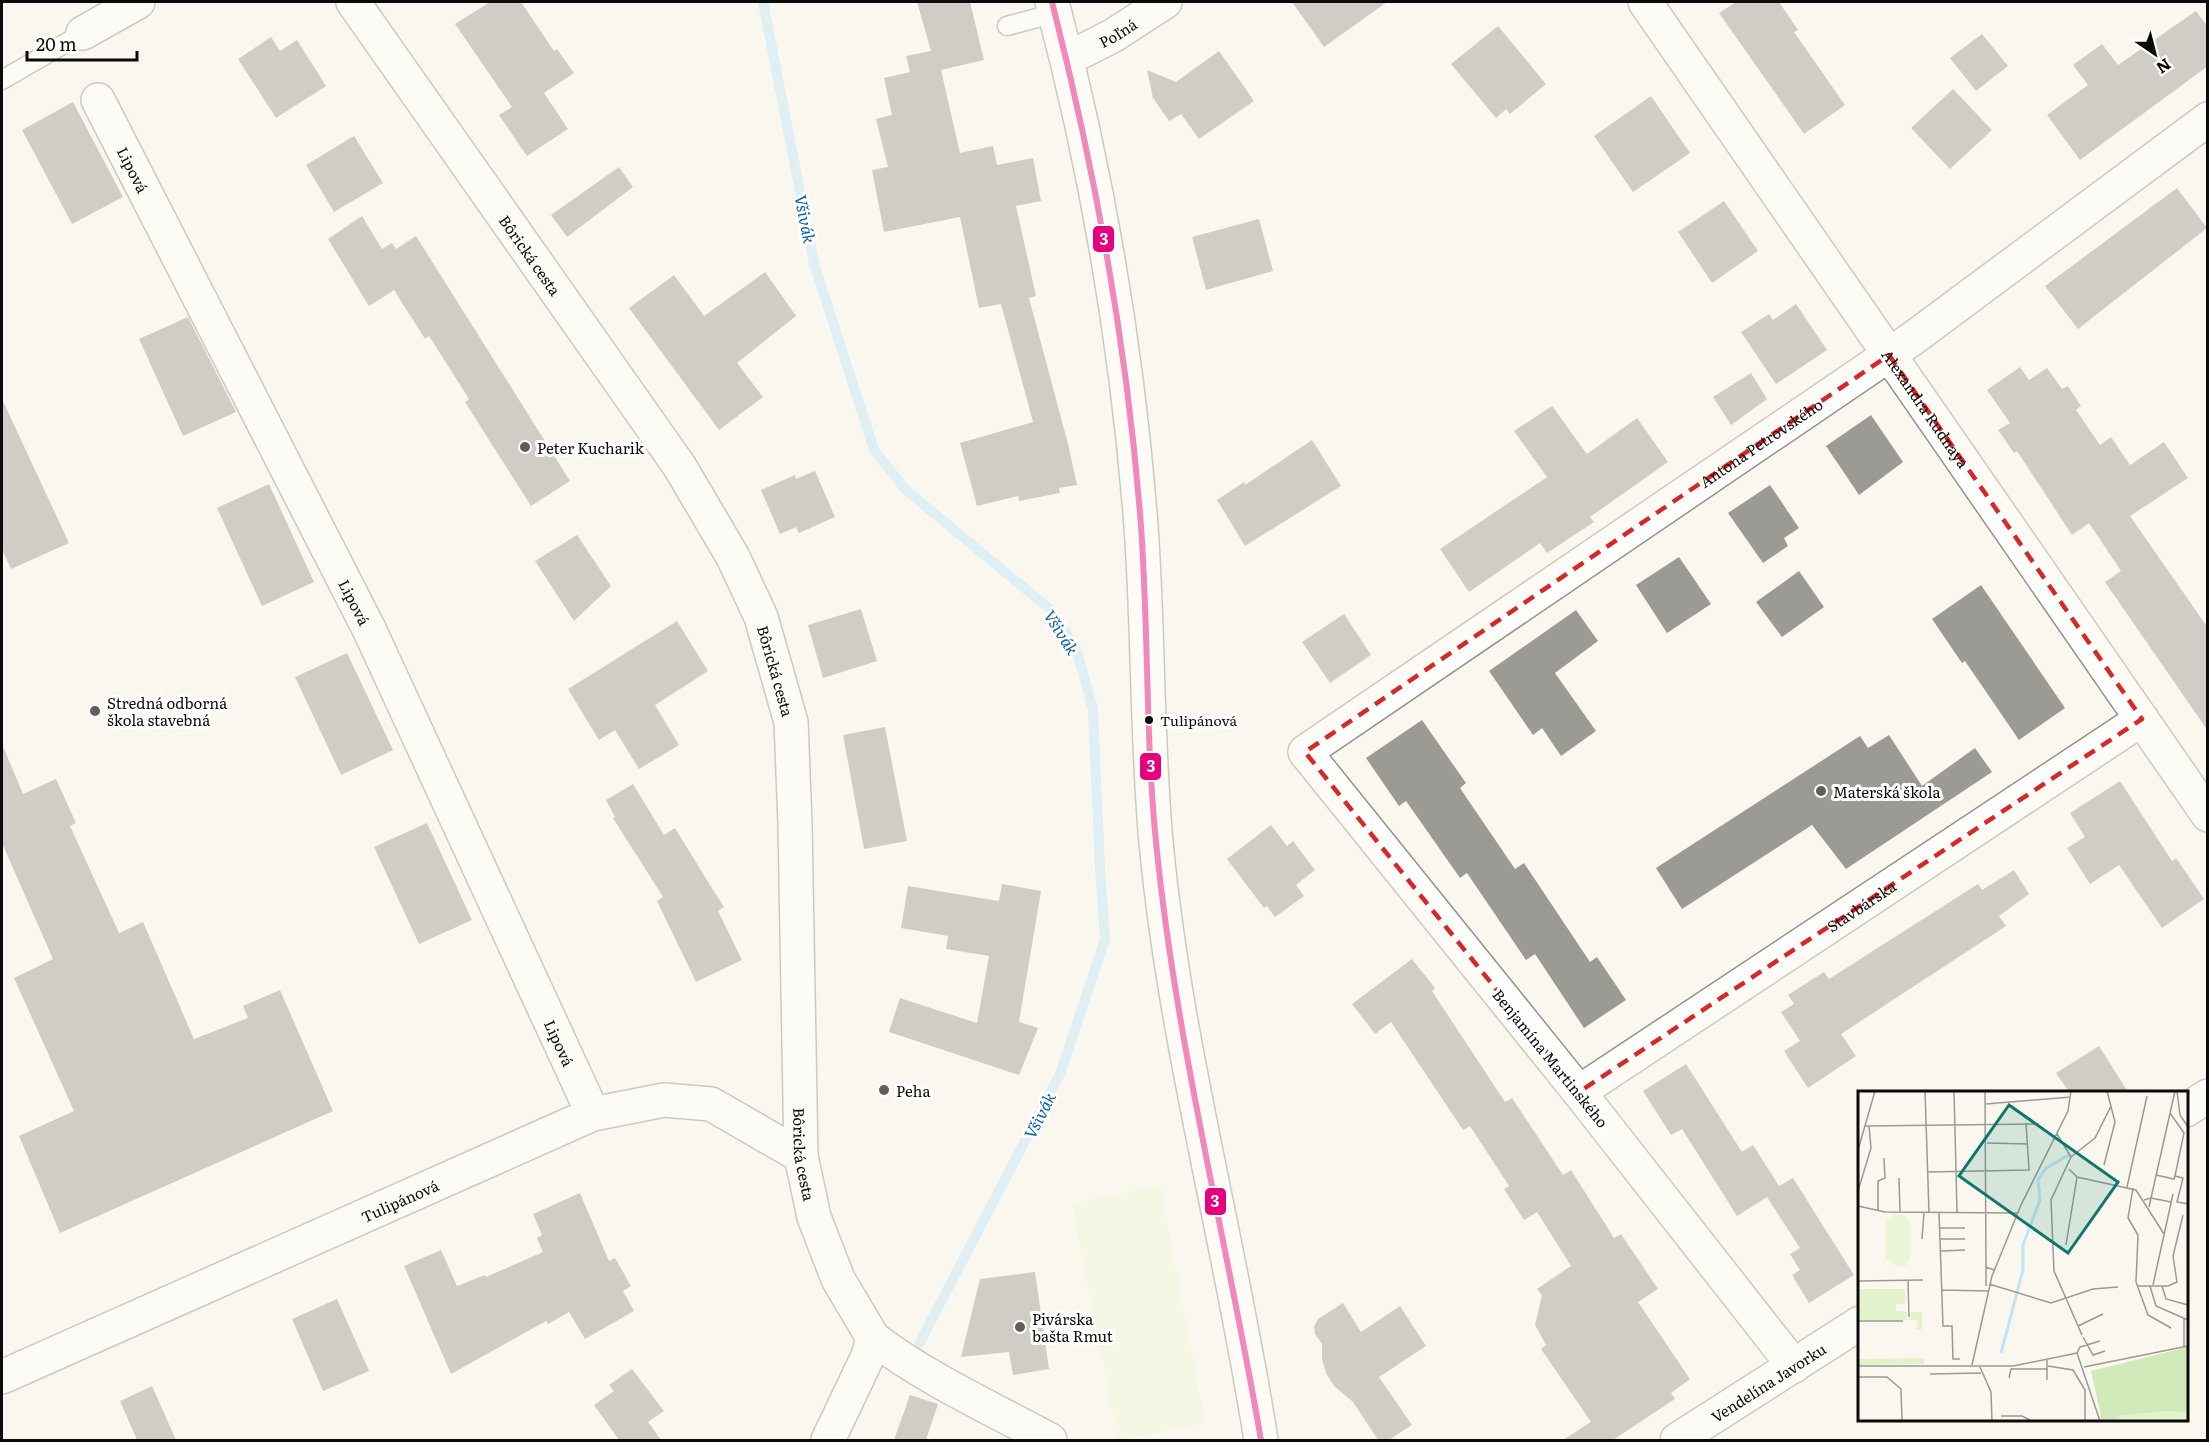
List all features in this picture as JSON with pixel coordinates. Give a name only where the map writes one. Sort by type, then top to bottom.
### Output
[{"type":"street","points":[[83,33],[138,2]]},
{"type":"street","name":"Bôrická cesta","points":[[353,2],[680,467],[733,558],[761,617],[790,722],[795,823],[801,1156],[814,1217],[834,1269],[883,1346]]},
{"type":"street","name":"Poľná","points":[[1067,59],[1114,35],[1166,2]]},
{"type":"street","name":"Alexandra Rudnaya","points":[[1646,2],[2208,815]]},
{"type":"street","points":[[1053,7],[1067,59],[1098,208],[1124,366],[1140,514],[1156,843],[1174,980],[1261,1440]]},
{"type":"street","name":"Lipová","points":[[98,100],[369,629],[593,1114]]},
{"type":"street","name":"Antona Petrovského","points":[[1305,752],[1889,355],[2208,119]]},
{"type":"street","name":"Stavbárska","points":[[1579,1092],[2142,719]]},
{"type":"street","name":"Benjamína Martinského","points":[[1305,752],[1579,1092],[1794,1365]]},
{"type":"street","points":[[2188,1109],[2208,1096]]},
{"type":"street","name":"Tulipánová","points":[[2,1377],[593,1114],[664,1100],[711,1104],[801,1156]]},
{"type":"street","name":"Vendelína Javorku","points":[[1677,1440],[1858,1324]]},
{"type":"street","points":[[828,1440],[868,1356],[883,1346],[926,1373],[1050,1440]]},
{"type":"lane","points":[[1007,26],[1053,7]]},
{"type":"lane","points":[[2,80],[83,33]]},
{"type":"highlighted area","points":[[1889,355],[2142,719],[1579,1092],[1305,752]]},
{"type":"green space","points":[[1160,1186],[1205,1423],[1118,1440],[1072,1203]]},
{"type":"building","points":[[490,2],[521,2],[554,51],[557,49],[574,73],[544,93],[568,129],[527,156],[499,115],[512,107],[455,24]]},
{"type":"building","points":[[917,2],[970,2],[984,60],[941,70],[960,153],[993,146],[997,165],[1033,158],[1041,201],[1016,206],[1036,296],[1029,298],[1077,485],[1059,488],[1060,493],[1019,501],[1018,496],[977,506],[960,443],[1033,422],[1001,304],[979,308],[960,217],[884,232],[872,170],[888,167],[876,119],[892,115],[884,78],[910,72],[906,56],[931,51]]},
{"type":"building","points":[[1292,2],[1387,2],[1324,47]]},
{"type":"building","points":[[1736,2],[1779,2],[1798,30],[1794,32],[1845,105],[1804,134],[1719,13]]},
{"type":"building","points":[[2196,11],[2208,27],[2208,66],[2080,160],[2047,115],[2088,85],[2073,65],[2102,44],[2118,65]]},
{"type":"building","points":[[1498,26],[1546,84],[1510,114],[1506,109],[1496,118],[1451,64]]},
{"type":"building","points":[[1982,34],[2008,66],[1976,91],[1950,58]]},
{"type":"building","points":[[271,37],[280,51],[297,40],[326,86],[276,118],[238,59]]},
{"type":"building","points":[[1219,51],[1254,101],[1199,139],[1181,114],[1169,121],[1153,98],[1147,70],[1176,82]]},
{"type":"building","points":[[1953,89],[1992,130],[1950,169],[1911,128]]},
{"type":"building","points":[[1651,96],[1690,153],[1633,192],[1594,136]]},
{"type":"building","points":[[73,102],[123,197],[72,224],[22,130]]},
{"type":"building","points":[[354,136],[383,183],[334,212],[306,165]]},
{"type":"building","points":[[619,167],[633,187],[567,237],[551,215]]},
{"type":"building","points":[[2177,188],[2207,228],[2078,329],[2045,286]]},
{"type":"building","points":[[1724,201],[1758,251],[1712,283],[1678,232]]},
{"type":"building","points":[[362,216],[382,249],[392,243],[396,249],[416,236],[570,481],[531,506],[465,402],[469,399],[429,336],[425,339],[394,290],[369,306],[328,239]]},
{"type":"building","points":[[1259,219],[1273,271],[1206,290],[1192,237]]},
{"type":"building","points":[[765,272],[796,316],[737,363],[763,397],[719,430],[629,308],[674,275],[704,316]]},
{"type":"building","points":[[1796,304],[1827,350],[1776,384],[1741,332],[1769,314],[1773,320]]},
{"type":"building","points":[[188,317],[236,412],[183,436],[139,339]]},
{"type":"building","points":[[2020,367],[2029,380],[2047,368],[2062,389],[2068,386],[2081,406],[2076,410],[2100,445],[2111,437],[2130,465],[2164,442],[2188,478],[2130,516],[2208,628],[2208,731],[2105,582],[2121,571],[2089,523],[2072,535],[2017,451],[2014,453],[1998,430],[2010,423],[1987,390]]},
{"type":"building","points":[[1751,373],[1767,399],[1731,425],[1713,397]]},
{"type":"building","points":[[2,399],[69,543],[11,569],[2,549]]},
{"type":"building","points":[[1552,406],[1587,454],[1637,418],[1668,462],[1590,517],[1594,522],[1547,553],[1540,543],[1469,592],[1440,549],[1547,477],[1514,431]]},
{"type":"building","points":[[1871,415],[1903,462],[1859,495],[1826,446]]},
{"type":"building","points":[[1312,440],[1341,486],[1245,546],[1217,500],[1244,482],[1245,485]]},
{"type":"building","points":[[815,471],[835,517],[799,533],[796,527],[780,534],[761,490],[795,475],[796,479]]},
{"type":"building","points":[[269,484],[314,582],[262,606],[217,508]]},
{"type":"building","points":[[1770,485],[1799,528],[1784,538],[1788,546],[1763,563],[1728,513]]},
{"type":"building","points":[[577,535],[611,586],[574,621],[535,561]]},
{"type":"building","points":[[1679,557],[1711,604],[1667,633],[1636,585]]},
{"type":"building","points":[[1799,571],[1824,607],[1782,637],[1756,602]]},
{"type":"building","points":[[1981,585],[2065,708],[2019,740],[1965,661],[1962,663],[1932,619]]},
{"type":"building","points":[[861,609],[877,661],[823,678],[808,625]]},
{"type":"building","points":[[1576,610],[1598,641],[1555,673],[1596,731],[1561,756],[1542,728],[1533,735],[1489,671]]},
{"type":"building","points":[[1344,614],[1371,655],[1330,683],[1302,642]]},
{"type":"building","points":[[677,621],[708,671],[655,705],[679,745],[639,769],[615,730],[599,740],[568,689]]},
{"type":"building","points":[[347,653],[393,750],[341,775],[295,677]]},
{"type":"building","points":[[1422,720],[1466,783],[1460,788],[1515,869],[1524,863],[1590,962],[1597,957],[1626,1000],[1584,1028],[1535,954],[1526,960],[1467,873],[1460,878],[1406,801],[1399,806],[1366,758]]},
{"type":"building","points":[[885,727],[907,841],[864,849],[843,735]]},
{"type":"building","points":[[1889,735],[1922,786],[1975,748],[1992,772],[1846,869],[1812,825],[1682,909],[1656,868],[1860,736],[1868,748]]},
{"type":"building","points":[[2,744],[23,794],[56,779],[76,823],[70,826],[119,933],[143,922],[194,1039],[248,1018],[243,1006],[280,990],[333,1111],[60,1233],[19,1136],[74,1111],[14,978],[53,959],[2,843]]},
{"type":"building","points":[[2120,781],[2172,861],[2176,858],[2204,899],[2162,928],[2119,865],[2090,884],[2067,848],[2085,837],[2070,813]]},
{"type":"building","points":[[633,784],[664,835],[675,828],[724,907],[718,911],[742,960],[696,982],[657,901],[663,897],[613,818],[615,817],[606,800]]},
{"type":"building","points":[[427,823],[472,920],[419,944],[374,847]]},
{"type":"building","points":[[1271,825],[1287,846],[1293,841],[1315,870],[1296,885],[1304,896],[1275,917],[1267,906],[1264,908],[1227,859]]},
{"type":"building","points":[[2014,870],[2029,894],[1999,916],[2006,926],[1841,1034],[1856,1056],[1808,1088],[1784,1051],[1800,1041],[1781,1012],[1794,1004],[1788,995],[1824,972],[1829,979],[1978,884],[1982,890]]},
{"type":"building","points":[[1002,884],[1041,891],[1019,1022],[1038,1028],[1019,1075],[889,1032],[900,998],[977,1023],[989,956],[946,949],[948,936],[901,928],[908,886],[999,901]]},
{"type":"building","points":[[1412,959],[1435,988],[1432,991],[1505,1102],[1512,1098],[1563,1175],[1571,1170],[1614,1238],[1621,1234],[1658,1289],[1638,1302],[1690,1379],[1671,1393],[1675,1399],[1613,1440],[1563,1440],[1591,1422],[1541,1349],[1546,1345],[1535,1325],[1542,1295],[1537,1289],[1571,1266],[1537,1212],[1524,1220],[1504,1189],[1509,1186],[1470,1126],[1463,1130],[1391,1022],[1375,1034],[1352,1004]]},
{"type":"building","points":[[2099,1046],[2127,1091],[2068,1091],[2056,1073]]},
{"type":"building","points":[[1686,1064],[1742,1152],[1753,1145],[1779,1186],[1793,1178],[1854,1275],[1809,1303],[1792,1275],[1800,1270],[1790,1254],[1800,1248],[1767,1197],[1737,1216],[1682,1129],[1671,1135],[1643,1091]]},
{"type":"building","points":[[580,1193],[609,1261],[615,1258],[631,1286],[623,1291],[634,1311],[585,1339],[569,1312],[548,1324],[546,1321],[451,1374],[404,1266],[441,1250],[457,1286],[485,1275],[486,1277],[543,1252],[537,1238],[542,1235],[533,1214]]},
{"type":"building","points":[[1035,1272],[1049,1369],[1013,1375],[1009,1352],[961,1357],[980,1279]]},
{"type":"building","points":[[337,1299],[369,1371],[323,1391],[292,1319]]},
{"type":"building","points":[[1343,1303],[1361,1332],[1400,1306],[1426,1346],[1379,1377],[1412,1425],[1389,1440],[1378,1440],[1353,1402],[1334,1386],[1326,1373],[1322,1359],[1322,1344],[1315,1334],[1314,1326],[1318,1319]]},
{"type":"building","points":[[632,1369],[664,1411],[648,1422],[661,1440],[619,1440],[594,1405],[614,1391],[609,1385]]},
{"type":"building","points":[[152,1386],[176,1440],[137,1440],[120,1401]]},
{"type":"building","points":[[910,1395],[938,1404],[926,1440],[894,1440]]},
{"type":"waterway","name":"Všivák","points":[[763,2],[814,263],[874,450],[906,490],[1051,610],[1076,648],[1093,709],[1105,939],[1060,1074],[919,1344]]},
{"type":"transit line","name":"3","points":[[1052,2],[1082,128],[1107,256],[1134,448],[1145,595],[1148,719],[1153,801],[1165,918],[1189,1068],[1261,1440]]},
{"type":"place","name":"Peter Kucharik","points":[[525,447]]},
{"type":"place","name":"Stredná odborná škola stavebná","points":[[95,711]]},
{"type":"place","name":"Tulipánová","points":[[1149,720]]},
{"type":"place","name":"Materská škola","points":[[1821,791]]},
{"type":"place","name":"Peha","points":[[884,1090]]},
{"type":"place","name":"Pivárska bašta Rmut","points":[[1020,1327]]}]
